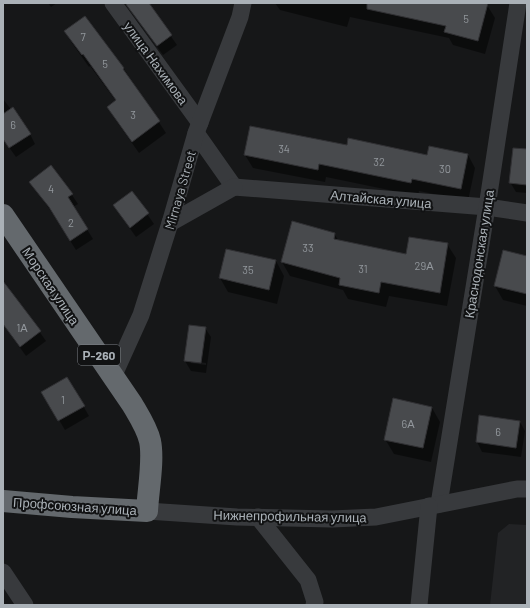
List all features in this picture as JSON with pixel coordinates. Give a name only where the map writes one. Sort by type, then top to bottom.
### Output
[{"type":"highway","name":"Морская улица","points":[[3,215],[132,404],[143,423],[150,441],[151,459],[147,511]]},
{"type":"highway","name":"Профсоюзная улица","points":[[3,501],[72,507],[147,511]]},
{"type":"street","name":"улица Нахимова","points":[[113,3],[198,128],[234,187]]},
{"type":"street","name":"Mirnaya Street","points":[[113,377],[141,315],[198,128],[240,17],[243,3]]},
{"type":"street","name":"Краснодонская улица","points":[[419,605],[434,505],[487,207],[518,3]]},
{"type":"street","name":"Алтайская улица","points":[[234,187],[487,207],[527,213]]},
{"type":"street","points":[[170,223],[234,187]]},
{"type":"street","name":"Нижнепрофильная улица","points":[[147,511],[332,519],[376,517],[517,489],[527,489]]},
{"type":"street","points":[[258,517],[308,580],[315,602],[314,605]]},
{"type":"street","points":[[3,572],[25,605]]},
{"type":"shaded area","points":[[509,524],[527,525],[527,605],[490,605],[498,533]]},
{"type":"building","points":[[125,3],[149,3],[172,35],[157,46]]},
{"type":"building","points":[[367,3],[488,3],[478,41],[444,32],[446,26],[367,9]]},
{"type":"building","points":[[85,16],[124,68],[123,69],[160,121],[132,142],[107,107],[116,100],[83,54],[82,55],[64,31]]},
{"type":"building","points":[[13,107],[31,134],[9,148],[3,139],[3,114]]},
{"type":"building","points":[[250,126],[347,145],[348,138],[427,155],[429,146],[468,154],[461,189],[412,179],[411,183],[319,164],[318,170],[244,155]]},
{"type":"building","points":[[513,148],[527,149],[527,185],[509,183]]},
{"type":"building","points":[[51,165],[73,194],[68,197],[88,229],[70,241],[49,207],[29,182]]},
{"type":"building","points":[[132,191],[149,213],[130,228],[113,205]]},
{"type":"building","points":[[292,221],[335,233],[334,239],[406,254],[409,237],[448,243],[440,293],[381,282],[379,293],[339,285],[340,278],[281,262]]},
{"type":"building","points":[[226,249],[276,260],[269,290],[219,278]]},
{"type":"building","points":[[503,250],[527,256],[527,294],[494,286]]},
{"type":"building","points":[[3,281],[41,331],[20,347],[3,324]]},
{"type":"building","points":[[189,325],[206,327],[201,363],[184,361]]},
{"type":"building","points":[[67,377],[85,406],[58,421],[41,392]]},
{"type":"building","points":[[393,398],[432,407],[423,448],[384,440]]},
{"type":"building","points":[[479,415],[520,421],[516,448],[476,442]]}]
